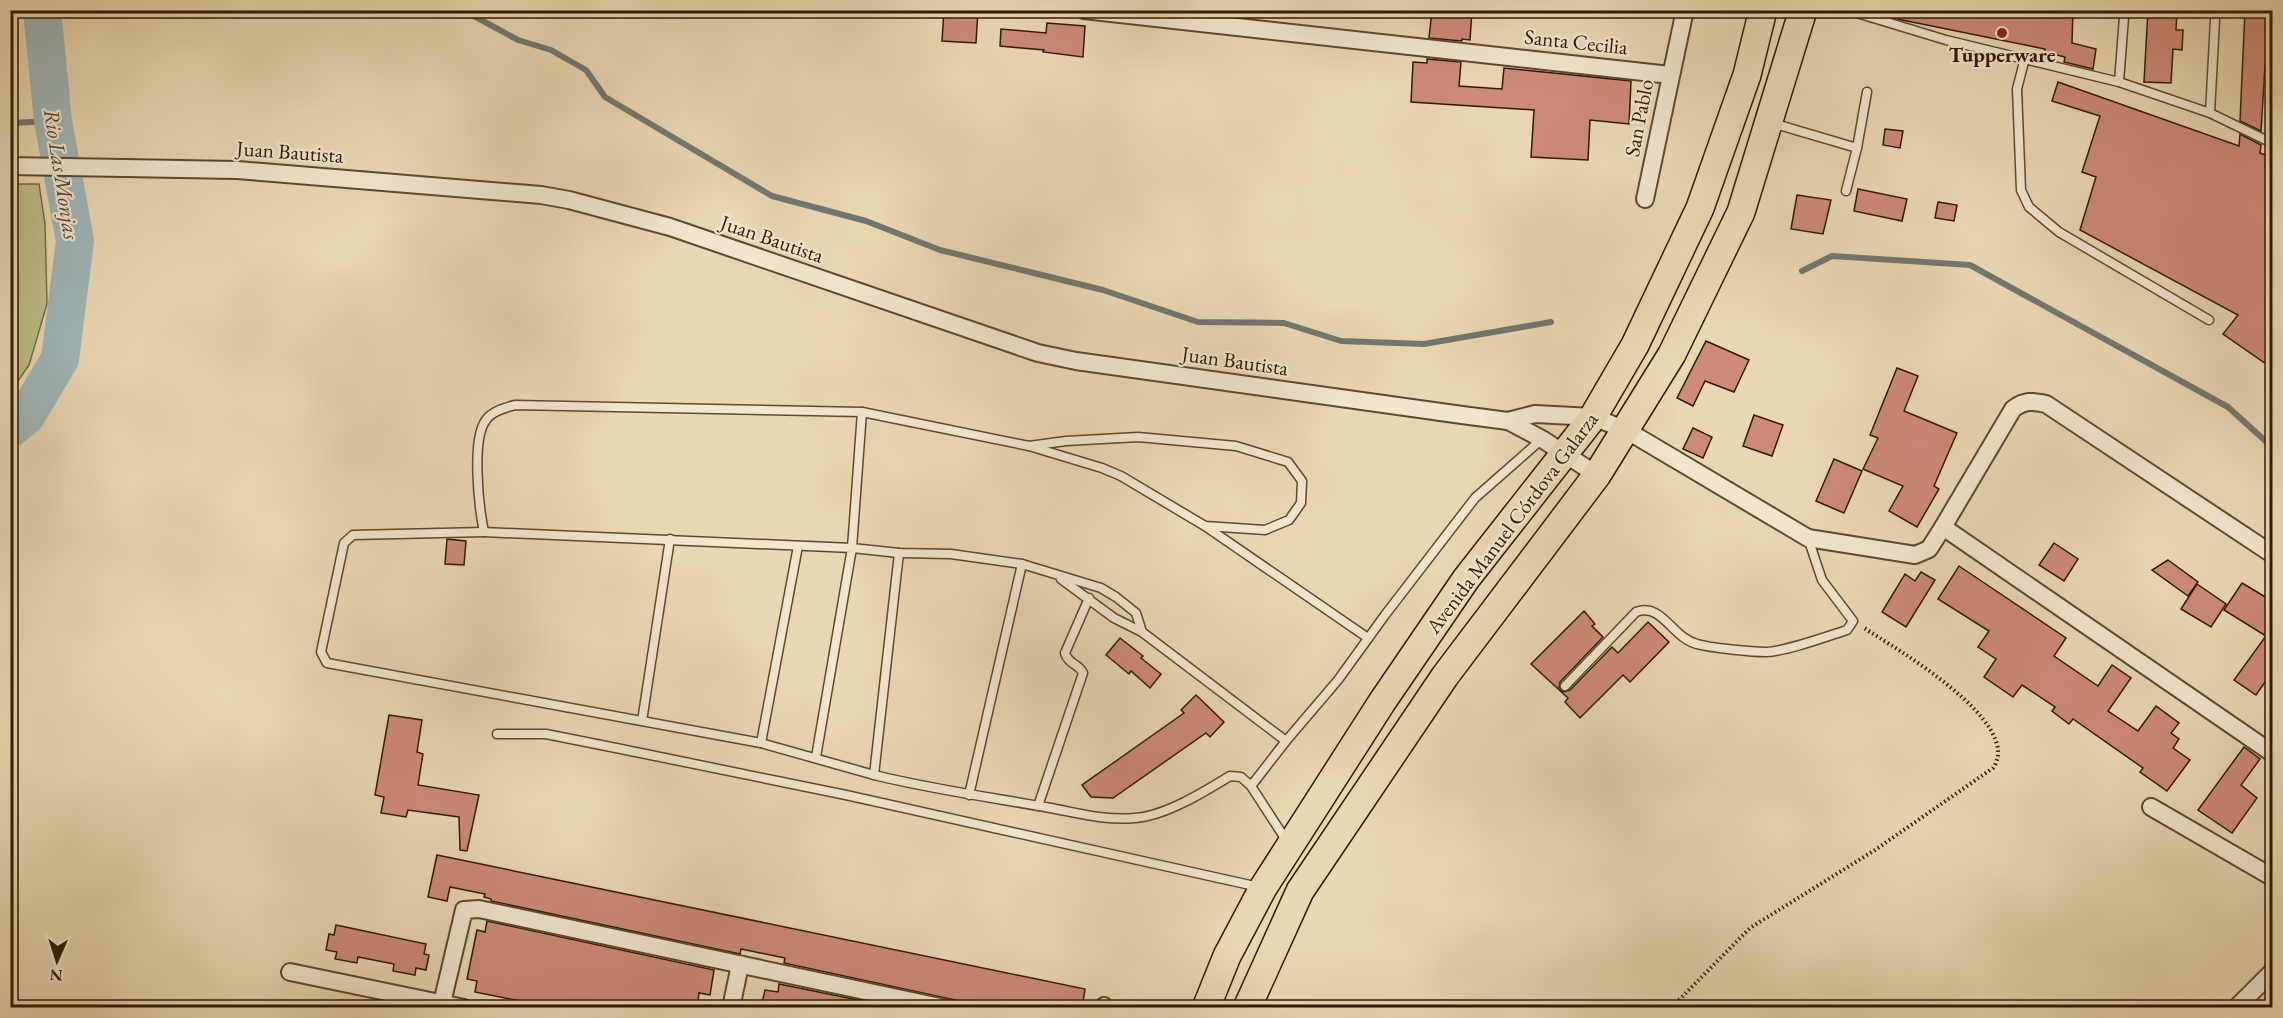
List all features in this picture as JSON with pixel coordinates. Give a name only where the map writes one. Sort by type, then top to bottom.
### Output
[{"type":"main road","name":"Avenida Manuel Córdova Galarza","points":[[1206,1008],[1227,956],[1263,888],[1382,702],[1553,446],[1593,417],[1635,345],[1700,208],[1747,75],[1763,10]]},
{"type":"main road","name":"Avenida Manuel Córdova Galarza","points":[[1247,1008],[1300,891],[1445,675],[1597,475],[1672,354],[1741,212],[1803,10]]},
{"type":"street","name":"Santa Cecilia","points":[[1084,10],[1670,75]]},
{"type":"street","name":"San Pablo","points":[[1645,199],[1685,10]]},
{"type":"street","name":"Juan Bautista","points":[[10,166],[237,170],[516,192],[569,200],[670,227],[1038,353],[1076,361],[1508,421],[1553,446],[1597,475]]},
{"type":"street","points":[[1808,538],[1915,555],[1929,549],[2013,409],[2022,403],[2032,401],[2046,405],[2272,554]]},
{"type":"street","name":"Juan Bautista","points":[[1508,421],[1535,414],[1593,417],[1626,430],[1808,538]]},
{"type":"street","points":[[1943,527],[2272,753]]},
{"type":"street","points":[[2151,807],[2272,878]]},
{"type":"street","points":[[442,1003],[464,910],[479,909],[945,1008]]},
{"type":"street","points":[[731,1008],[740,965]]},
{"type":"street","points":[[290,972],[464,1008]]},
{"type":"street","points":[[2236,1008],[2272,972]]},
{"type":"lane","points":[[1847,10],[1946,40],[2119,82],[2210,113],[2272,143]]},
{"type":"lane","points":[[2118,10],[2124,17],[2119,82]]},
{"type":"lane","points":[[2210,113],[2215,20]]},
{"type":"lane","points":[[2025,58],[2017,90],[2021,190],[2030,207],[2058,232],[2209,320]]},
{"type":"lane","points":[[1846,191],[1857,148],[1867,92]]},
{"type":"lane","points":[[1769,122],[1857,148]]},
{"type":"lane","points":[[484,532],[477,499],[480,434],[486,419],[508,407],[515,405],[862,412],[1029,446],[1121,476],[1205,526],[1368,638]]},
{"type":"lane","points":[[816,757],[852,548],[862,412]]},
{"type":"lane","points":[[1029,446],[1066,441],[1138,437],[1236,446],[1288,462],[1302,481],[1301,503],[1289,520],[1265,530],[1205,526]]},
{"type":"lane","points":[[1251,786],[1338,680],[1475,498],[1553,446]]},
{"type":"lane","points":[[1142,632],[1136,613],[1116,597],[1089,584],[1056,576],[1023,564],[951,554],[899,553],[852,548],[670,538],[484,532],[353,535],[344,543],[321,652],[327,663],[761,743],[921,787],[1098,818],[1136,818],[1161,812],[1230,776],[1241,777],[1251,786],[1290,846]]},
{"type":"lane","points":[[642,721],[670,538]]},
{"type":"lane","points":[[1565,686],[1636,612],[1644,609],[1653,610],[1681,637],[1697,644],[1767,652],[1847,630],[1853,621],[1822,580],[1808,538]]},
{"type":"lane","points":[[761,743],[798,546]]},
{"type":"lane","points":[[874,775],[899,553]]},
{"type":"lane","points":[[969,795],[1023,564]]},
{"type":"lane","points":[[1056,576],[1114,618],[1142,632],[1286,741]]},
{"type":"lane","points":[[1038,806],[1083,673],[1080,668],[1068,660],[1065,653],[1089,598]]},
{"type":"lane","points":[[497,734],[546,734],[628,750],[846,795],[1263,888]]},
{"type":"path","points":[[1675,1008],[1677,1002],[1750,928],[1875,850],[1994,768],[1998,761],[1999,747],[1995,734],[1968,704],[1929,669],[1853,621]]},
{"type":"shaded area","points":[[11,184],[39,184],[45,224],[47,304],[29,365],[11,391]]},
{"type":"building","points":[[944,10],[978,10],[976,43],[942,41]]},
{"type":"building","points":[[1432,10],[1472,10],[1470,40],[1429,38]]},
{"type":"building","name":"Tupperware","points":[[1895,10],[2073,10],[2072,43],[2096,49],[2093,69],[2064,62],[2065,57],[2045,52],[2045,49],[1894,18]]},
{"type":"building","points":[[2148,10],[2177,10],[2176,30],[2183,30],[2182,50],[2173,49],[2171,83],[2144,82]]},
{"type":"building","points":[[2245,10],[2272,10],[2272,67],[2265,66],[2261,131],[2240,121]]},
{"type":"building","points":[[1047,23],[1085,26],[1083,57],[1043,52],[1044,50],[1000,46],[1001,29],[1046,33]]},
{"type":"building","points":[[1427,59],[1461,62],[1459,86],[1502,89],[1504,68],[1631,81],[1629,124],[1590,120],[1588,160],[1531,157],[1534,110],[1411,102],[1413,62],[1427,63]]},
{"type":"building","points":[[2058,82],[2239,146],[2240,134],[2261,145],[2260,153],[2268,156],[2265,168],[2272,170],[2272,275],[2266,316],[2272,320],[2272,368],[2223,334],[2238,315],[2080,230],[2096,177],[2082,172],[2100,116],[2052,101]]},
{"type":"building","points":[[1885,129],[1903,131],[1900,148],[1883,145]]},
{"type":"building","points":[[1858,189],[1907,199],[1902,221],[1854,211]]},
{"type":"building","points":[[1797,195],[1831,200],[1823,234],[1791,229]]},
{"type":"building","points":[[1938,202],[1957,205],[1954,221],[1935,218]]},
{"type":"building","points":[[1706,341],[1749,360],[1734,392],[1705,381],[1693,406],[1677,398]]},
{"type":"building","points":[[1897,368],[1918,376],[1904,411],[1957,433],[1934,486],[1939,489],[1917,527],[1889,511],[1903,486],[1863,469],[1878,438],[1870,435]]},
{"type":"building","points":[[1754,415],[1783,425],[1772,456],[1743,446]]},
{"type":"building","points":[[1693,428],[1712,437],[1703,458],[1683,449]]},
{"type":"building","points":[[1834,459],[1862,471],[1844,513],[1816,501]]},
{"type":"building","points":[[447,539],[466,541],[464,565],[445,564]]},
{"type":"building","points":[[2054,543],[2078,559],[2064,581],[2039,565]]},
{"type":"building","points":[[2168,560],[2198,582],[2188,596],[2152,570]]},
{"type":"building","points":[[1959,566],[2066,638],[2054,656],[2098,686],[2112,665],[2131,678],[2108,711],[2138,731],[2156,706],[2179,723],[2171,733],[2179,739],[2173,748],[2190,760],[2167,791],[2140,772],[2143,768],[2073,719],[2069,724],[2052,711],[2055,707],[2022,685],[2013,697],[1984,677],[1996,659],[1978,647],[1989,631],[1938,599]]},
{"type":"building","points":[[1921,572],[1935,580],[1906,627],[1882,612],[1905,574],[1915,581]]},
{"type":"building","points":[[2242,583],[2272,601],[2272,672],[2256,695],[2234,680],[2266,636],[2224,610]]},
{"type":"building","points":[[2197,584],[2226,604],[2211,627],[2181,609]]},
{"type":"building","points":[[1584,611],[1595,624],[1592,626],[1603,637],[1560,682],[1559,687],[1563,692],[1570,690],[1612,647],[1618,653],[1648,622],[1669,642],[1630,682],[1623,675],[1580,718],[1565,702],[1568,698],[1531,664]]},
{"type":"building","points":[[1120,638],[1161,674],[1150,688],[1131,671],[1129,674],[1106,655]]},
{"type":"building","points":[[1196,695],[1224,722],[1210,737],[1206,733],[1113,798],[1091,797],[1082,785],[1184,713],[1181,710]]},
{"type":"building","points":[[389,715],[422,720],[417,752],[423,754],[418,785],[479,795],[467,851],[460,850],[459,817],[408,810],[406,817],[381,813],[384,797],[375,795]]},
{"type":"building","points":[[2244,747],[2260,759],[2241,785],[2257,798],[2232,833],[2198,810]]},
{"type":"building","points":[[437,855],[1085,989],[1082,1008],[992,1008],[784,963],[785,958],[741,949],[740,954],[491,901],[484,897],[485,894],[450,887],[447,901],[428,897]]},
{"type":"building","points":[[487,921],[714,970],[710,995],[699,993],[697,1008],[555,1008],[475,992],[477,981],[467,979],[477,930],[485,932]]},
{"type":"building","points":[[336,925],[426,944],[424,954],[429,955],[426,970],[416,968],[415,975],[393,971],[394,964],[358,957],[357,963],[335,959],[337,952],[326,950],[329,934],[334,935]]},
{"type":"building","points":[[779,984],[878,1004],[877,1008],[761,1008],[765,990],[778,992]]},
{"type":"waterway","name":"Rio Las Monjas","points":[[10,429],[26,416],[60,359],[75,241],[53,121],[42,10]]},
{"type":"waterway","points":[[470,10],[474,16],[518,40],[551,50],[586,70],[605,97],[772,196],[866,221],[940,250],[1103,290],[1198,322],[1284,323],[1341,341],[1424,344],[1551,322]]},
{"type":"waterway","points":[[10,123],[53,121]]},
{"type":"waterway","points":[[1802,271],[1832,256],[1970,265],[2228,407],[2272,447]]},
{"type":"place","name":"Tupperware","points":[[2002,33]]}]
